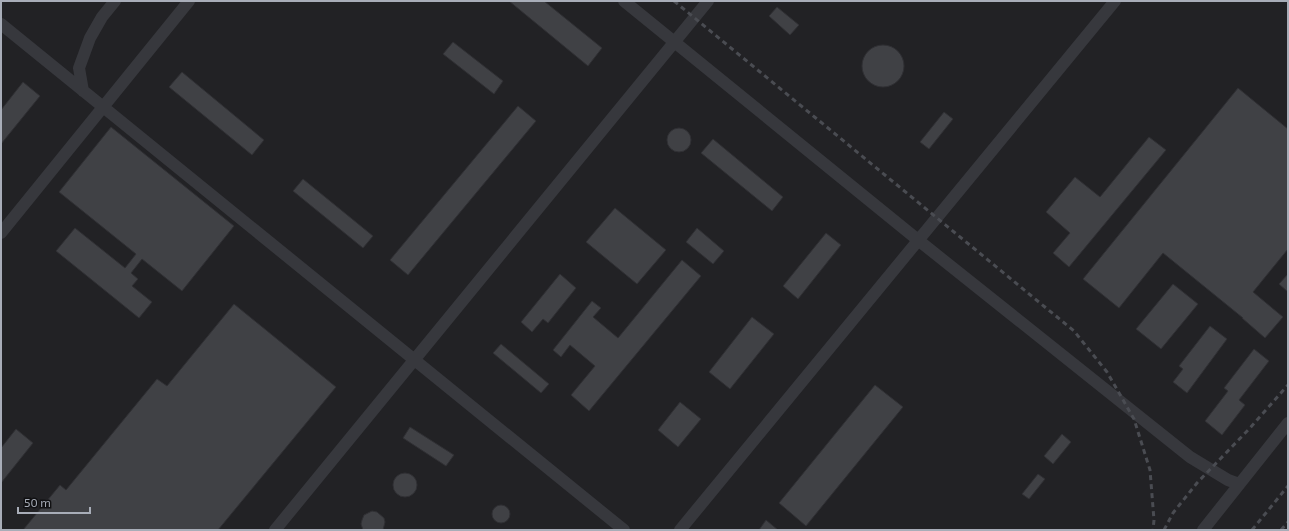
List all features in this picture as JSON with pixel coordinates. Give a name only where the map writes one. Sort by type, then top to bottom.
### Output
[{"type":"lane","points":[[83,91],[79,68],[90,38],[102,17],[115,1]]},
{"type":"lane","points":[[1,233],[189,1]]},
{"type":"lane","points":[[624,1],[918,240],[1190,457],[1228,480],[1240,484]]},
{"type":"lane","points":[[275,530],[708,1]]},
{"type":"lane","points":[[680,530],[1115,1]]},
{"type":"lane","points":[[1,24],[624,530]]},
{"type":"lane","points":[[1203,530],[1288,423]]},
{"type":"shaded area","points":[[1,1],[1288,1],[1288,530],[1,530]]},
{"type":"building","points":[[509,1],[544,1],[602,48],[588,66]]},
{"type":"building","points":[[777,7],[799,25],[790,35],[769,16]]},
{"type":"building","points":[[453,42],[503,81],[494,94],[443,54]]},
{"type":"building","points":[[883,45],[898,51],[904,66],[898,81],[883,87],[868,81],[862,66],[868,51]]},
{"type":"building","points":[[182,72],[264,140],[252,155],[169,87]]},
{"type":"building","points":[[23,82],[40,96],[1,144],[1,110]]},
{"type":"building","points":[[1238,88],[1288,129],[1288,249],[1253,292],[1283,317],[1265,338],[1243,318],[1163,253],[1119,308],[1083,279]]},
{"type":"building","points":[[518,106],[536,121],[408,275],[390,260]]},
{"type":"building","points":[[944,112],[953,119],[929,149],[920,142]]},
{"type":"building","points":[[111,127],[234,226],[182,291],[142,259],[131,273],[138,279],[132,286],[152,302],[139,318],[56,251],[75,228],[125,268],[136,254],[59,192]]},
{"type":"building","points":[[674,128],[684,128],[691,135],[691,145],[684,152],[674,152],[667,145],[667,135]]},
{"type":"building","points":[[1149,137],[1166,150],[1069,267],[1053,253],[1070,233],[1046,212],[1075,177],[1100,197]]},
{"type":"building","points":[[713,139],[783,197],[772,211],[701,153]]},
{"type":"building","points":[[303,179],[373,236],[363,248],[293,191]]},
{"type":"building","points":[[615,208],[666,250],[637,284],[586,242]]},
{"type":"building","points":[[697,228],[724,251],[713,264],[686,242]]},
{"type":"building","points":[[826,233],[841,245],[798,299],[783,286]]},
{"type":"building","points":[[682,260],[701,276],[589,411],[571,395],[595,366],[570,345],[561,357],[553,350],[592,301],[601,308],[593,317],[618,338]]},
{"type":"building","points":[[560,274],[576,288],[548,323],[543,319],[532,332],[521,322]]},
{"type":"building","points":[[1288,274],[1288,292],[1279,284]]},
{"type":"building","points":[[1173,284],[1198,304],[1161,349],[1136,329]]},
{"type":"building","points":[[234,304],[336,387],[218,530],[23,530],[60,485],[66,490],[157,379],[167,386]]},
{"type":"building","points":[[752,317],[774,334],[730,389],[709,372]]},
{"type":"building","points":[[1210,326],[1227,339],[1187,393],[1173,382],[1183,369],[1179,366]]},
{"type":"building","points":[[501,344],[549,384],[541,393],[493,353]]},
{"type":"building","points":[[1254,349],[1269,361],[1239,400],[1245,405],[1222,435],[1205,421],[1228,391],[1224,388]]},
{"type":"building","points":[[875,385],[903,407],[806,526],[779,503]]},
{"type":"building","points":[[680,402],[701,419],[678,447],[658,430]]},
{"type":"building","points":[[410,427],[454,455],[446,466],[403,438]]},
{"type":"building","points":[[16,429],[33,443],[1,483],[1,448]]},
{"type":"building","points":[[1062,434],[1071,442],[1053,464],[1044,456]]},
{"type":"building","points":[[405,473],[410,474],[416,480],[416,490],[410,496],[405,497],[400,496],[394,490],[393,485],[394,480],[400,474]]},
{"type":"building","points":[[1038,474],[1045,479],[1029,499],[1022,494]]},
{"type":"building","points":[[501,505],[507,508],[510,514],[507,520],[501,523],[495,520],[492,514],[495,508]]},
{"type":"building","points":[[372,511],[377,512],[384,518],[385,522],[383,530],[363,530],[361,524],[364,515]]},
{"type":"building","points":[[766,520],[778,530],[759,530]]},
{"type":"railway","points":[[674,1],[1074,331],[1107,372],[1134,419],[1150,470],[1154,520],[1153,530]]},
{"type":"railway","points":[[1164,530],[1173,513],[1197,483],[1250,428],[1288,385]]},
{"type":"railway","points":[[1252,530],[1288,486]]},
{"type":"railway","points":[[1281,530],[1288,522]]}]
